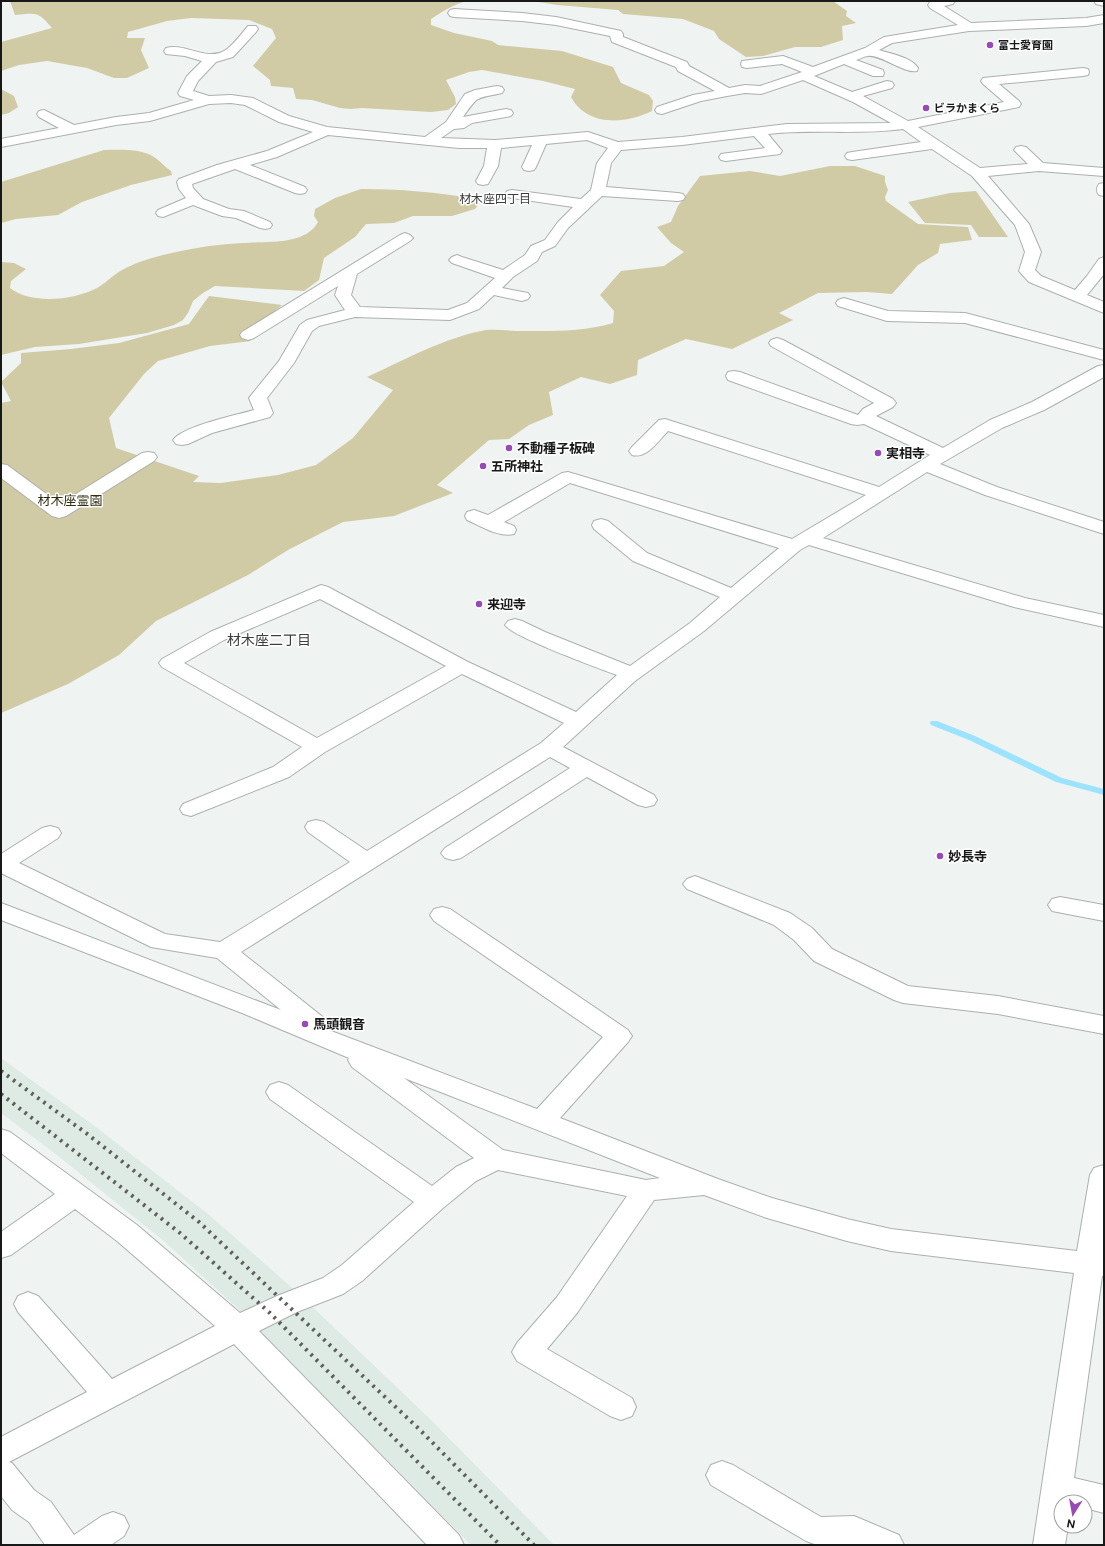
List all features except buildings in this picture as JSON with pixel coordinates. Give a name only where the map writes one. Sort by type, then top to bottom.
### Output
[{"type":"street","points":[[949,1],[934,5],[969,27]]},
{"type":"street","points":[[1100,1],[1104,2]]},
{"type":"street","points":[[454,13],[522,17],[556,21],[617,34],[616,39],[682,65],[683,68],[727,92]]},
{"type":"street","points":[[662,110],[698,98],[727,92],[745,89],[761,90],[844,60],[869,50],[888,40],[969,27],[1086,22],[1104,19]]},
{"type":"street","points":[[1086,22],[1104,30]]},
{"type":"street","points":[[208,100],[185,93],[192,79],[211,59],[229,54],[252,29]]},
{"type":"street","points":[[869,50],[890,57],[912,68]]},
{"type":"street","points":[[170,52],[186,52],[211,59]]},
{"type":"street","points":[[747,64],[783,60],[906,125],[977,173],[1022,224],[1033,252],[1027,271],[1035,279],[1104,308]]},
{"type":"street","points":[[844,60],[878,73]]},
{"type":"street","points":[[1,142],[150,117],[208,100],[231,99],[248,101],[284,118],[326,131],[459,144],[495,144],[588,136],[617,146],[682,141],[787,128],[880,128],[906,125],[1020,106],[988,81],[1083,72]]},
{"type":"street","points":[[851,96],[887,85]]},
{"type":"street","points":[[429,140],[451,125],[470,97],[475,94],[497,90]]},
{"type":"street","points":[[451,125],[459,125],[468,120],[506,113]]},
{"type":"street","points":[[44,114],[72,129]]},
{"type":"street","points":[[809,115],[831,128]]},
{"type":"street","points":[[237,226],[259,223],[239,214],[227,213],[198,202],[186,189],[184,182],[236,164],[272,154],[326,131]]},
{"type":"street","points":[[726,157],[774,151],[758,132]]},
{"type":"street","points":[[530,166],[541,140]]},
{"type":"street","points":[[483,181],[491,166],[495,144]]},
{"type":"street","points":[[852,156],[934,144]]},
{"type":"street","points":[[182,440],[206,429],[264,413],[258,398],[286,363],[306,328],[313,323],[355,312],[450,316],[473,306],[506,276],[532,258],[536,249],[550,243],[563,224],[598,191],[604,163],[617,146]]},
{"type":"street","points":[[1020,150],[1039,167]]},
{"type":"street","points":[[236,164],[289,189]]},
{"type":"street","points":[[977,173],[1039,167],[1104,172]]},
{"type":"street","points":[[598,191],[678,197]]},
{"type":"street","points":[[512,194],[585,204]]},
{"type":"street","points":[[163,213],[195,199]]},
{"type":"street","points":[[248,334],[405,238]]},
{"type":"street","points":[[457,260],[506,276]]},
{"type":"street","points":[[1077,297],[1093,279],[1104,262]]},
{"type":"street","points":[[350,272],[342,295],[355,312]]},
{"type":"street","points":[[490,290],[522,296]]},
{"type":"street","points":[[844,303],[887,316],[965,318],[1104,355]]},
{"type":"street","points":[[777,343],[887,403],[869,413],[866,418]]},
{"type":"street","points":[[224,951],[549,748],[628,677],[697,627],[800,543],[926,465],[996,424],[1038,406],[1104,370]]},
{"type":"street","points":[[734,376],[857,420],[866,418],[944,455]]},
{"type":"street","points":[[638,451],[665,424],[880,493]]},
{"type":"street","points":[[1,469],[59,512],[148,457]]},
{"type":"street","points":[[926,465],[999,493],[1104,528]]},
{"type":"street","points":[[508,530],[482,519],[568,478],[1021,603],[1104,621]]},
{"type":"street","points":[[601,525],[640,557],[734,596]]},
{"type":"street","points":[[317,747],[169,663],[218,636],[321,591],[461,666],[579,722]]},
{"type":"street","points":[[515,625],[538,636],[627,672],[628,677]]},
{"type":"street","points":[[191,809],[281,772],[317,747],[461,666]]},
{"type":"street","points":[[549,748],[587,767],[646,800]]},
{"type":"street","points":[[453,853],[587,767]]},
{"type":"street","points":[[316,827],[366,862]]},
{"type":"street","points":[[2,864],[50,833]]},
{"type":"street","points":[[2,864],[160,941],[224,951],[342,1046],[495,1159],[646,1190],[708,1186]]},
{"type":"street","points":[[695,884],[782,919],[802,934],[823,955],[903,994],[998,1005],[1104,1025]]},
{"type":"street","points":[[1060,905],[1104,913]]},
{"type":"street","points":[[1,911],[251,1007],[342,1046],[447,1084],[708,1186],[774,1209],[846,1230],[884,1238],[1097,1264]]},
{"type":"street","points":[[442,916],[619,1036],[541,1122]]},
{"type":"street","points":[[279,1092],[433,1201]]},
{"type":"street","points":[[1,1139],[127,1233],[237,1328],[448,1545]]},
{"type":"street","points":[[1,1452],[237,1328],[287,1304],[333,1286],[352,1272],[466,1174],[495,1159]]},
{"type":"street","points":[[1049,1545],[1057,1487],[1097,1264],[1104,1175]]},
{"type":"street","points":[[620,1407],[527,1352],[567,1305],[646,1190]]},
{"type":"street","points":[[1,1247],[75,1194]]},
{"type":"street","points":[[28,1304],[108,1396]]},
{"type":"street","points":[[1,1473],[23,1500],[40,1512],[63,1545]]},
{"type":"street","points":[[722,1475],[817,1531],[854,1530],[888,1545]]},
{"type":"street","points":[[1057,1487],[1104,1498]]},
{"type":"street","points":[[84,1545],[113,1526]]},
{"type":"shaded area","points":[[1,1058],[96,1127],[208,1214],[297,1292],[430,1419],[554,1545],[471,1545],[246,1316],[165,1242],[57,1155],[1,1113]]},
{"type":"green space","points":[[10,1],[468,1],[453,6],[431,19],[431,25],[454,33],[492,41],[498,45],[562,51],[613,67],[621,83],[649,95],[653,101],[652,111],[631,119],[608,120],[597,118],[587,114],[578,107],[571,97],[575,89],[543,81],[482,70],[469,72],[446,80],[455,97],[456,104],[448,110],[431,112],[362,108],[351,109],[340,108],[312,100],[296,99],[293,88],[271,86],[270,80],[253,66],[276,38],[272,29],[249,20],[191,18],[167,21],[128,32],[127,38],[145,38],[141,50],[149,68],[127,78],[114,78],[87,68],[47,61],[19,65],[1,71],[1,42],[52,28],[36,14],[15,15]]},
{"type":"green space","points":[[532,1],[833,1],[847,11],[846,16],[856,23],[842,26],[843,40],[821,47],[795,47],[763,56],[746,57],[719,39],[714,31],[683,19],[623,14],[618,10],[557,5]]},
{"type":"green space","points":[[1,89],[14,96],[18,107],[9,113],[1,115]]},
{"type":"green space","points":[[104,150],[130,150],[143,152],[156,159],[171,171],[172,175],[131,185],[82,202],[58,215],[16,219],[1,223],[1,182]]},
{"type":"green space","name":"材木座霊園","points":[[830,166],[855,166],[885,176],[885,182],[888,190],[885,197],[886,201],[918,224],[968,227],[972,240],[940,244],[938,253],[918,265],[892,294],[867,292],[818,293],[779,313],[793,320],[732,349],[686,339],[638,360],[637,375],[610,384],[581,377],[549,392],[553,415],[529,425],[509,439],[489,440],[437,485],[453,493],[394,516],[343,522],[288,550],[248,575],[156,621],[119,655],[68,684],[1,713],[1,403],[11,401],[1,382],[21,363],[21,353],[119,343],[189,324],[209,296],[282,305],[248,334],[251,341],[210,346],[158,361],[144,374],[109,418],[116,448],[199,476],[193,482],[221,483],[278,475],[316,465],[353,438],[393,390],[367,377],[410,357],[441,343],[471,333],[486,330],[568,330],[590,328],[613,323],[614,311],[600,295],[621,271],[664,266],[684,252],[671,243],[657,227],[671,222],[678,206],[700,176],[750,171],[780,176]]},
{"type":"green space","points":[[361,189],[404,190],[447,194],[476,199],[479,204],[475,209],[452,216],[413,216],[394,223],[366,224],[355,237],[324,258],[319,280],[304,291],[215,286],[193,301],[183,320],[174,325],[147,333],[79,344],[35,347],[1,355],[1,262],[14,263],[26,269],[11,281],[10,288],[30,297],[41,299],[65,298],[88,292],[97,288],[128,267],[162,255],[217,245],[273,242],[294,239],[312,230],[318,222],[314,216],[315,209],[335,198]]},
{"type":"green space","points":[[976,191],[1008,237],[979,237],[971,225],[925,223],[908,202],[950,193]]},
{"type":"waterway","points":[[934,723],[972,738],[1059,780],[1104,792]]},
{"type":"railway","points":[[1,1071],[86,1133],[199,1222],[418,1428],[534,1545]]},
{"type":"railway","points":[[1,1094],[180,1233],[270,1313],[500,1545]]},
{"type":"place","name":"富士愛育園","points":[[990,45]]},
{"type":"place","name":"ビラかまくら","points":[[926,108]]},
{"type":"place","name":"不動種子板碑","points":[[509,448]]},
{"type":"place","name":"実相寺","points":[[878,453]]},
{"type":"place","name":"五所神社","points":[[483,466]]},
{"type":"place","name":"来迎寺","points":[[479,604]]},
{"type":"place","name":"妙長寺","points":[[940,856]]},
{"type":"place","name":"馬頭観音","points":[[305,1024]]},
{"type":"district","name":"材木座四丁目","points":[[495,199]]},
{"type":"district","name":"材木座二丁目","points":[[269,640]]}]
